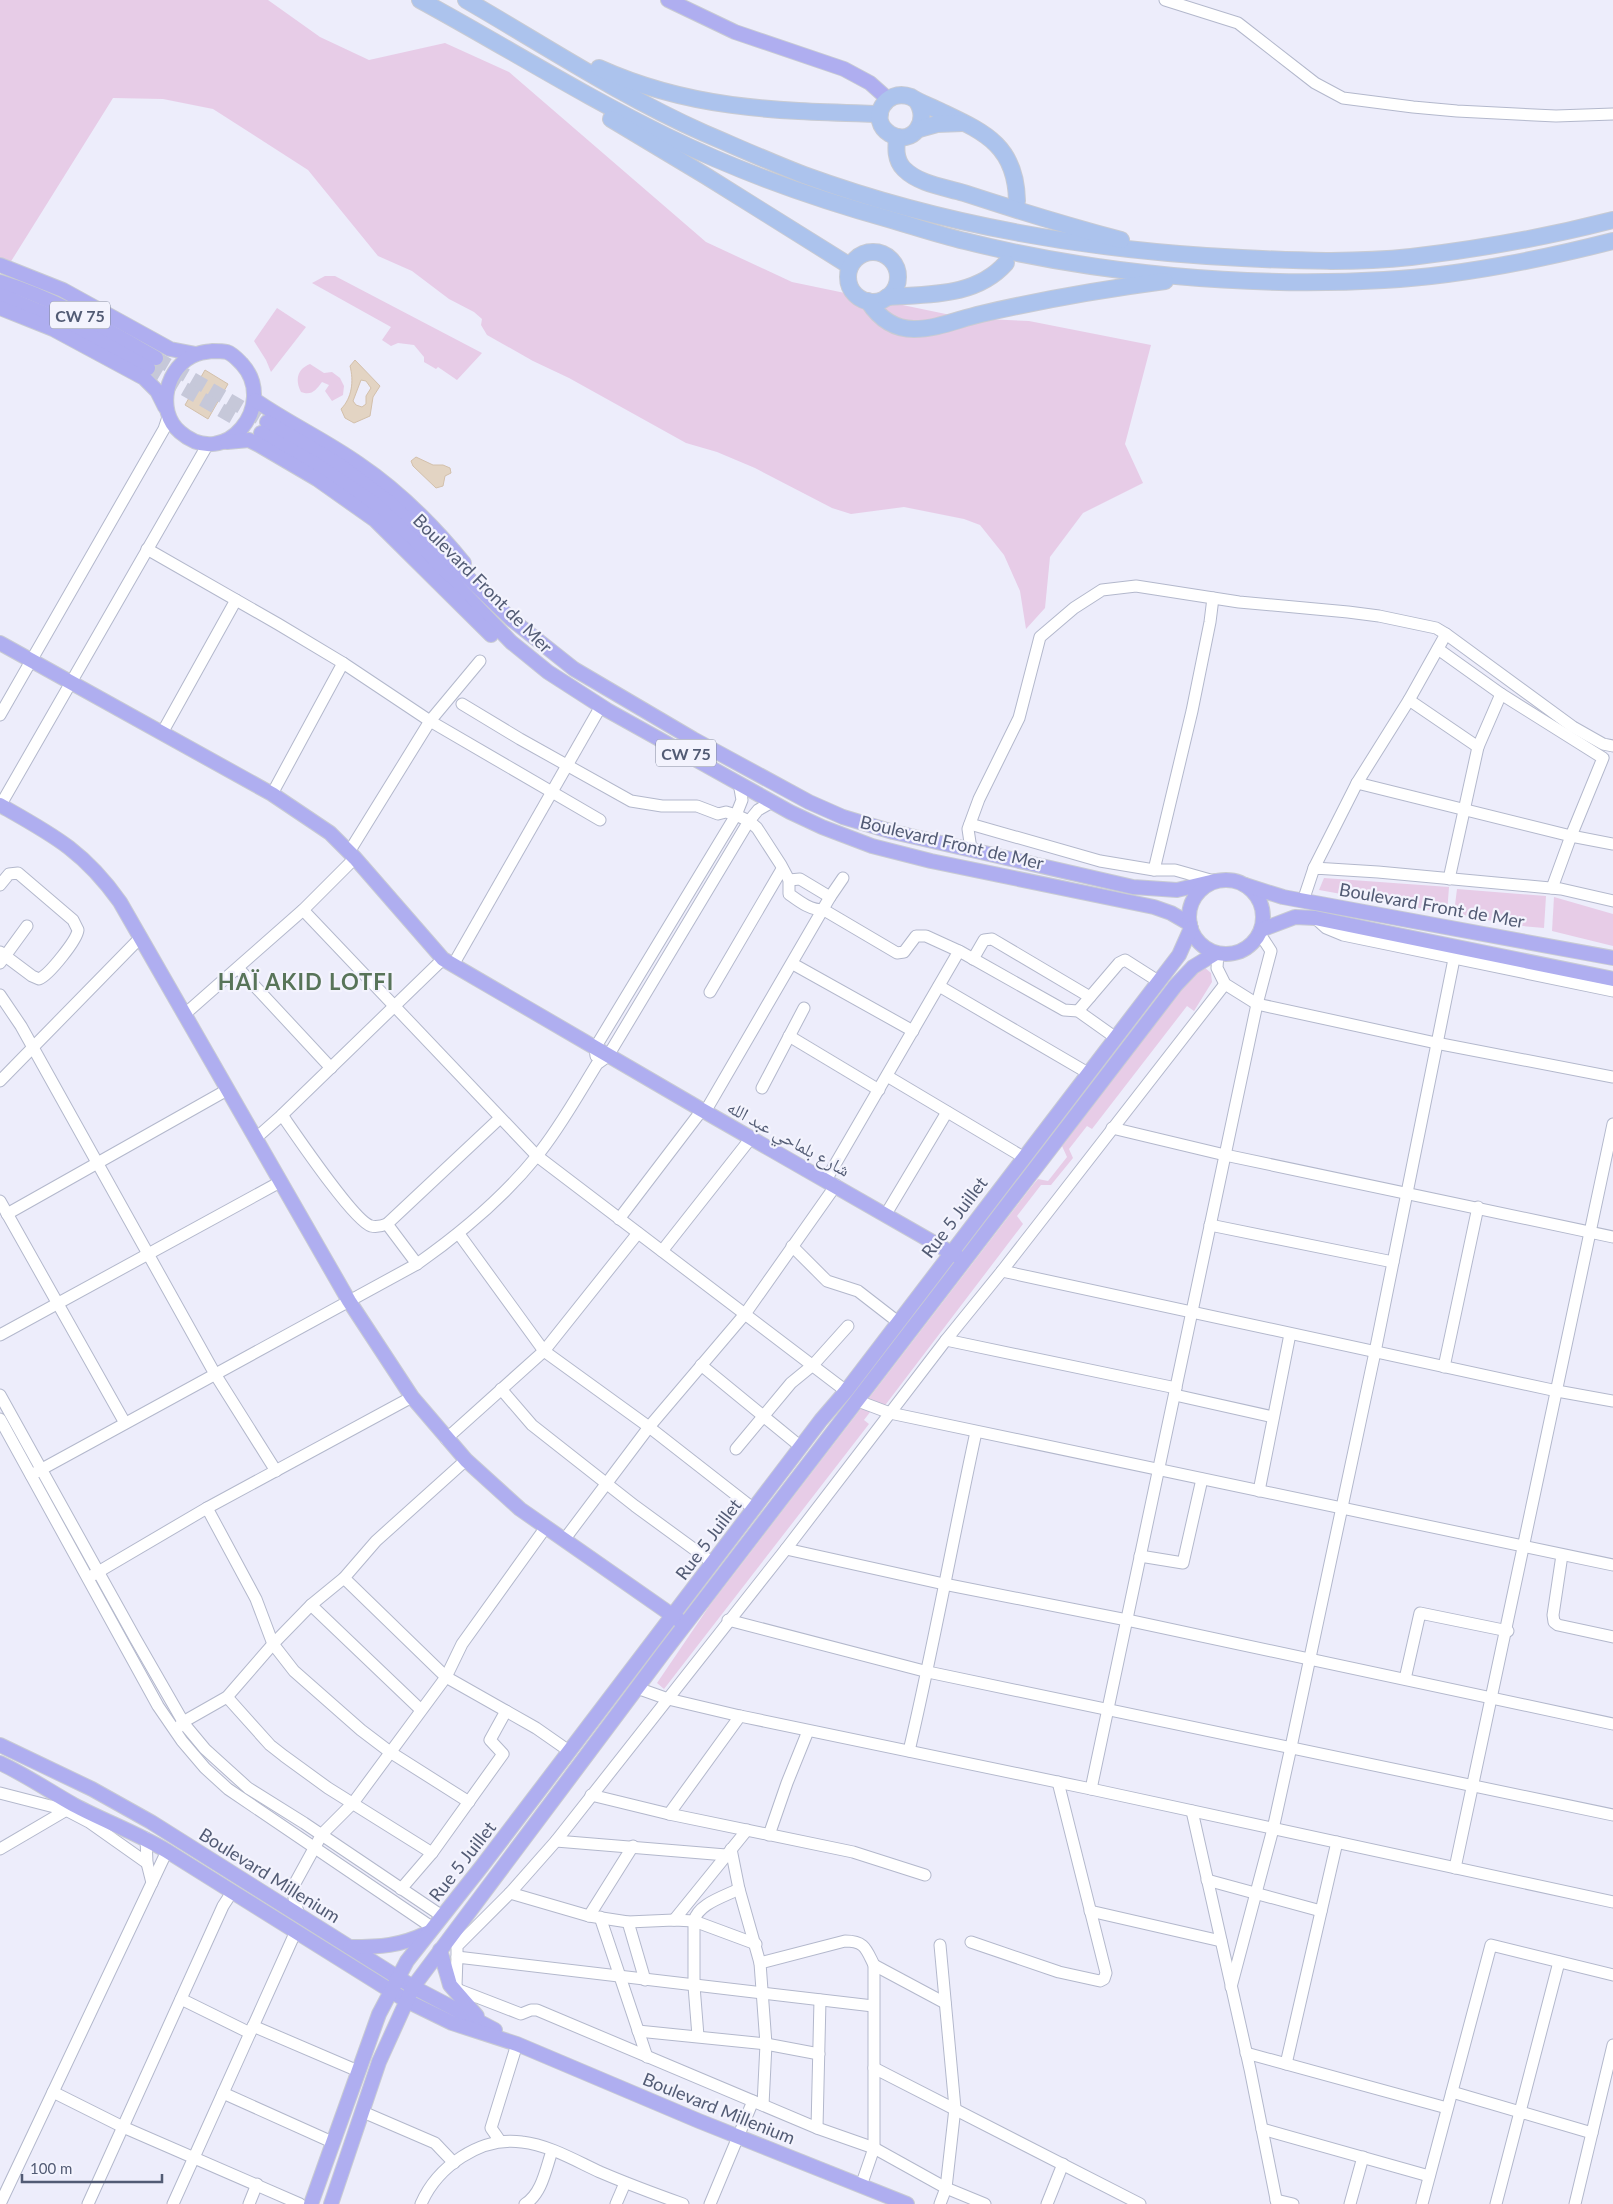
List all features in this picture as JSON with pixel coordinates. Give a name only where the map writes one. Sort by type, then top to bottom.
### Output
[{"type":"highway","points":[[420,0],[491,38],[598,101],[669,138],[744,170],[838,205],[965,241],[1053,259],[1196,277],[1303,283],[1386,280],[1468,271],[1613,241]]},
{"type":"highway","points":[[466,0],[620,91],[701,131],[804,175],[895,204],[978,225],[1082,244],[1174,255],[1324,262],[1408,258],[1552,236],[1613,220]]},
{"type":"highway","points":[[502,21],[620,78],[699,101],[740,108],[880,114]]},
{"type":"highway","points":[[491,38],[584,103],[706,176],[850,266]]},
{"type":"highway","points":[[966,124],[937,124],[919,128],[905,137],[897,137],[891,135],[883,126],[880,114],[881,108],[888,99],[894,96],[906,95],[966,124],[993,140],[1004,152],[1012,167],[1017,184],[1017,201]]},
{"type":"highway","points":[[916,100],[923,117],[919,128]]},
{"type":"highway","points":[[897,137],[896,154],[901,165],[909,173],[933,185],[1049,221],[1174,255]]},
{"type":"highway","points":[[927,294],[908,284],[889,258],[877,252],[870,252],[859,256],[850,266],[848,272],[849,285],[857,295],[868,301],[880,318],[896,326],[913,329],[931,328],[981,314],[1116,288],[1196,277]]},
{"type":"highway","points":[[868,301],[887,297],[951,293],[964,290],[998,272],[1006,263]]},
{"type":"highway","points":[[887,297],[897,281],[896,268]]},
{"type":"main road","points":[[668,0],[735,32],[844,69],[870,83],[888,99]]},
{"type":"main road","points":[[0,265],[63,290],[170,349],[196,354],[212,351],[227,352],[235,356],[248,372],[254,385],[255,400],[246,422],[227,442]]},
{"type":"main road","name":"CW 75","points":[[0,282],[42,296],[73,311],[152,363],[67,323],[0,295]]},
{"type":"main road","points":[[0,308],[53,329],[144,378],[157,390],[176,428],[186,437],[208,444],[239,439],[249,440],[348,500],[400,543],[497,641],[520,658],[548,672]]},
{"type":"main road","points":[[167,413],[168,385],[179,368],[196,354]]},
{"type":"main road","points":[[255,400],[334,448],[388,486],[413,507],[446,541],[511,619]]},
{"type":"main road","name":"Boulevard Front de Mer","points":[[511,619],[390,503],[338,464],[264,428],[374,504],[404,531],[511,642],[548,672],[601,706],[772,802],[822,827],[872,846],[931,861],[1154,907],[1171,913],[1190,926]]},
{"type":"main road","name":"CW 75","points":[[511,619],[582,673],[692,739],[809,802],[843,816],[893,832],[1150,889],[1177,890],[1215,881]]},
{"type":"main road","name":"شارع بلماحي عبد الله","points":[[0,643],[272,794],[330,834],[352,855],[448,962],[595,1048],[603,1060],[704,1111],[831,1182],[964,1260]]},
{"type":"main road","points":[[0,805],[53,835],[74,850],[93,867],[120,902],[349,1301],[412,1397],[446,1439],[466,1460],[520,1508],[672,1617],[686,1623]]},
{"type":"main road","points":[[1227,880],[1245,885],[1253,891],[1263,910],[1261,932],[1255,941],[1242,952],[1234,954],[1217,953],[1198,941],[1190,926],[1189,915],[1194,898],[1200,891],[1215,881],[1227,880]]},
{"type":"main road","name":"Boulevard Front de Mer","points":[[1245,885],[1302,901],[1613,958]]},
{"type":"main road","name":"Boulevard Front de Mer","points":[[1261,932],[1295,917],[1316,918],[1613,979]]},
{"type":"main road","name":"Rue 5 Juillet","points":[[311,2204],[379,2014],[407,1961],[1179,955],[1190,926]]},
{"type":"main road","name":"Rue 5 Juillet","points":[[331,2204],[379,2062],[413,1987],[450,1948],[686,1623],[1176,985],[1193,967],[1217,953]]},
{"type":"main road","name":"Boulevard Millenium","points":[[0,1745],[92,1789],[151,1822],[398,1978],[485,2024],[517,2044]]},
{"type":"main road","name":"Boulevard Millenium","points":[[0,1763],[17,1771],[71,1808],[146,1838],[407,2001],[452,2023],[517,2044],[739,2137],[907,2204]]},
{"type":"main road","points":[[350,1947],[402,1944],[431,1930]]},
{"type":"main road","points":[[450,1948],[450,1985],[485,2024]]},
{"type":"street","points":[[1165,0],[1238,22],[1315,83],[1343,98],[1457,111],[1556,116],[1613,114]]},
{"type":"street","points":[[0,715],[164,429],[167,413]]},
{"type":"street","points":[[0,805],[208,444]]},
{"type":"street","points":[[147,550],[343,663],[430,721],[600,820]]},
{"type":"street","points":[[971,849],[968,829],[979,799],[1019,718],[1040,637],[1074,608],[1102,590],[1136,586],[1213,598],[1379,616],[1436,628],[1573,727],[1603,744],[1613,746]]},
{"type":"street","points":[[1154,870],[1192,711],[1213,598]]},
{"type":"street","points":[[162,732],[236,600]]},
{"type":"street","points":[[1302,901],[1314,868],[1357,783],[1409,700],[1446,634]]},
{"type":"street","points":[[1438,650],[1501,694],[1608,759],[1570,836],[1552,888]]},
{"type":"street","points":[[185,1014],[304,910],[352,855],[430,721],[480,661]]},
{"type":"street","points":[[272,794],[343,663]]},
{"type":"street","points":[[1449,879],[1478,747],[1501,694]]},
{"type":"street","points":[[1409,700],[1478,747]]},
{"type":"street","points":[[462,704],[631,801],[662,806],[696,806],[718,814],[726,812],[749,821],[757,828],[789,880],[789,894],[804,904],[817,910],[824,910],[897,953],[904,952],[919,935],[926,936],[959,951],[1064,1010],[1078,1011],[1116,1038]]},
{"type":"street","points":[[255,1138],[282,1115],[394,1008],[448,962],[601,706]]},
{"type":"street","points":[[595,1048],[736,815],[742,800],[739,783]]},
{"type":"street","points":[[1357,783],[1464,808],[1570,836],[1613,844]]},
{"type":"street","points":[[36,1473],[417,1264],[460,1234],[490,1208],[537,1156],[603,1060],[749,821],[758,810],[772,802]]},
{"type":"street","points":[[970,824],[1100,861],[1154,870],[1180,871],[1215,881]]},
{"type":"street","points":[[1314,868],[1552,888],[1613,901]]},
{"type":"street","points":[[710,992],[782,869]]},
{"type":"street","points":[[0,884],[9,874],[18,873],[73,920],[78,930],[75,939],[48,972],[39,979],[35,979],[2,957],[27,926]]},
{"type":"street","points":[[619,1218],[704,1111],[843,878]]},
{"type":"street","points":[[789,880],[800,879],[830,897]]},
{"type":"street","points":[[304,910],[394,1008],[537,1156],[846,1391]]},
{"type":"street","points":[[1316,918],[1326,928],[1342,935],[1613,991]]},
{"type":"street","points":[[1091,1789],[1257,1004],[1271,951],[1261,932]]},
{"type":"street","points":[[0,1081],[141,938]]},
{"type":"street","points":[[973,959],[984,940],[992,939],[1090,997]]},
{"type":"street","points":[[564,1540],[648,1427],[745,1314],[792,1246],[831,1182],[879,1090],[959,951]]},
{"type":"street","points":[[1217,953],[1217,968],[1225,984],[1257,1004],[1436,1043],[1613,1077]]},
{"type":"street","points":[[1231,1987],[1273,1829],[1291,1747],[1375,1352],[1454,959]]},
{"type":"street","points":[[1078,1011],[1120,963],[1125,960],[1158,981]]},
{"type":"street","points":[[793,964],[913,1031]]},
{"type":"street","points":[[238,968],[331,1068]]},
{"type":"street","points":[[450,1948],[510,1893],[556,1841],[728,1620],[786,1549],[946,1340],[1002,1271],[1225,984]]},
{"type":"street","points":[[939,986],[1088,1073]]},
{"type":"street","points":[[0,995],[22,1026],[33,1049],[215,1374],[276,1471]]},
{"type":"street","points":[[762,1088],[804,1008]]},
{"type":"street","points":[[789,1036],[879,1090]]},
{"type":"street","points":[[887,1076],[1023,1157]]},
{"type":"street","points":[[7,1214],[96,1162],[227,1090]]},
{"type":"street","points":[[886,1214],[947,1112]]},
{"type":"street","points":[[282,1115],[353,1211],[370,1226],[387,1224],[500,1118]]},
{"type":"street","points":[[1455,1868],[1508,1631],[1523,1547],[1589,1232],[1609,1162],[1613,1124]]},
{"type":"street","points":[[1112,1128],[1225,1155],[1613,1237]]},
{"type":"street","points":[[662,1251],[750,1138]]},
{"type":"street","points":[[0,1335],[280,1182]]},
{"type":"street","points":[[0,1201],[125,1423]]},
{"type":"street","points":[[1444,1367],[1478,1207]]},
{"type":"street","points":[[387,1224],[417,1264]]},
{"type":"street","points":[[1210,1224],[1393,1262]]},
{"type":"street","points":[[460,1234],[544,1351],[648,1427],[754,1509]]},
{"type":"street","points":[[446,1439],[544,1351],[638,1234]]},
{"type":"street","points":[[792,1246],[826,1281],[858,1291],[898,1322]]},
{"type":"street","points":[[1002,1271],[1557,1392],[1613,1401]]},
{"type":"street","points":[[736,1449],[790,1383],[813,1365],[848,1326]]},
{"type":"street","points":[[1259,1491],[1290,1334]]},
{"type":"street","points":[[946,1340],[1175,1391],[1274,1416]]},
{"type":"street","points":[[702,1365],[801,1447]]},
{"type":"street","points":[[501,1389],[532,1425],[713,1563]]},
{"type":"street","points":[[0,1395],[87,1578],[158,1706],[240,1782],[322,1834],[442,1916]]},
{"type":"street","points":[[87,1578],[207,1508],[412,1397]]},
{"type":"street","points":[[858,1401],[890,1413],[976,1432],[1613,1565]]},
{"type":"street","points":[[0,1419],[98,1573],[179,1726],[205,1768],[228,1789],[431,1930]]},
{"type":"street","points":[[909,1751],[928,1672],[944,1584],[976,1432]]},
{"type":"street","points":[[179,1726],[227,1696],[311,1605],[344,1578],[376,1541],[466,1460]]},
{"type":"street","points":[[1140,1556],[1183,1563],[1202,1479]]},
{"type":"street","points":[[207,1508],[256,1599],[273,1644],[294,1671],[361,1730],[390,1752],[469,1802]]},
{"type":"street","points":[[299,1915],[294,1898],[294,1885],[322,1834],[353,1803],[446,1677],[462,1644],[546,1527]]},
{"type":"street","points":[[786,1549],[944,1584],[1127,1620],[1613,1724]]},
{"type":"street","points":[[1562,1554],[1553,1614],[1554,1622],[1558,1625],[1613,1637]]},
{"type":"street","points":[[344,1578],[446,1677],[536,1728],[569,1751]]},
{"type":"street","points":[[311,1605],[421,1710]]},
{"type":"street","points":[[1405,1679],[1420,1613],[1508,1631]]},
{"type":"street","points":[[728,1620],[928,1672],[1613,1815]]},
{"type":"street","points":[[637,1688],[668,1699],[808,1731],[1091,1789],[1613,1902]]},
{"type":"street","points":[[227,1696],[270,1745],[328,1788],[432,1854]]},
{"type":"street","points":[[401,1889],[432,1854],[503,1754],[490,1740],[506,1711]]},
{"type":"street","points":[[669,1814],[740,1716]]},
{"type":"street","points":[[769,1835],[808,1731]]},
{"type":"street","points":[[971,1942],[1058,1972],[1100,1980],[1104,1979],[1106,1973],[1058,1782]]},
{"type":"street","points":[[0,1793],[71,1808],[147,1863]]},
{"type":"street","points":[[591,1796],[853,1852],[925,1875]]},
{"type":"street","points":[[0,1849],[71,1808]]},
{"type":"street","points":[[1192,1811],[1277,2202],[1293,2204]]},
{"type":"street","points":[[674,1920],[747,1830]]},
{"type":"street","points":[[146,1838],[147,1863],[152,1883]]},
{"type":"street","points":[[556,1841],[729,1852]]},
{"type":"street","points":[[1286,2064],[1337,1842]]},
{"type":"street","points":[[594,1916],[633,1846]]},
{"type":"street","points":[[0,2204],[167,1851]]},
{"type":"street","points":[[710,2204],[739,2137],[758,2103],[766,2044],[760,1963],[729,1852]]},
{"type":"street","points":[[1208,1880],[1321,1911]]},
{"type":"street","points":[[698,2036],[694,1986],[694,1921],[698,1911],[739,1889]]},
{"type":"street","points":[[88,2204],[223,1906],[232,1892]]},
{"type":"street","points":[[510,1893],[594,1916],[628,1922],[694,1921],[756,1944]]},
{"type":"street","points":[[1090,1911],[1221,1941]]},
{"type":"street","points":[[594,1916],[619,1977],[647,2058]]},
{"type":"street","points":[[628,1922],[646,1980]]},
{"type":"street","points":[[173,2204],[296,1931]]},
{"type":"street","points":[[760,1963],[845,1941],[855,1941],[861,1943],[866,1949],[874,1965],[874,2148],[861,2186]]},
{"type":"street","points":[[940,1945],[955,2108],[946,2188],[940,2204]]},
{"type":"street","points":[[1422,2204],[1491,1945],[1613,1975]]},
{"type":"street","points":[[450,1948],[619,1977],[873,2006]]},
{"type":"street","points":[[450,1948],[456,1986],[459,1990],[521,2014],[537,2010],[647,2058],[817,2128],[874,2148],[946,2188],[985,2204]]},
{"type":"street","points":[[1496,2204],[1559,1962]]},
{"type":"street","points":[[874,1965],[945,2002]]},
{"type":"street","points":[[181,2000],[358,2071]]},
{"type":"street","points":[[817,2128],[820,2000]]},
{"type":"street","points":[[638,2031],[766,2044],[819,2054]]},
{"type":"street","points":[[500,2141],[491,2128],[517,2044]]},
{"type":"street","points":[[1575,2204],[1613,2045]]},
{"type":"street","points":[[1246,2053],[1447,2108]]},
{"type":"street","points":[[874,2068],[1140,2204]]},
{"type":"street","points":[[53,2092],[123,2127],[300,2204]]},
{"type":"street","points":[[1452,2092],[1592,2133]]},
{"type":"street","points":[[223,2093],[332,2142]]},
{"type":"street","points":[[363,2112],[435,2143],[454,2163]]},
{"type":"street","points":[[1262,2129],[1429,2176]]},
{"type":"street","points":[[421,2204],[440,2174],[461,2157],[500,2141],[523,2142],[552,2151],[625,2183],[683,2204]]},
{"type":"street","points":[[525,2204],[531,2200],[538,2190],[552,2151]]},
{"type":"street","points":[[1350,2204],[1363,2156]]},
{"type":"street","points":[[1047,2204],[1063,2164]]},
{"type":"street","points":[[616,2204],[625,2183]]},
{"type":"street","points":[[249,2204],[257,2184]]},
{"type":"shaded area","points":[[0,0],[268,0],[320,37],[369,60],[445,43],[509,72],[706,242],[792,282],[965,318],[1029,321],[1151,345],[1125,444],[1143,483],[1083,513],[1050,557],[1045,608],[1026,629],[1020,591],[1004,555],[980,525],[964,519],[904,507],[851,514],[832,508],[755,468],[717,452],[686,443],[487,335],[481,325],[482,319],[474,312],[449,299],[412,271],[378,256],[308,170],[213,109],[163,99],[113,98],[10,263],[0,260]]},
{"type":"shaded area","points":[[325,276],[335,276],[482,353],[457,380],[438,367],[436,369],[424,362],[424,357],[414,345],[398,343],[391,346],[382,340],[391,327],[312,283]]},
{"type":"shaded area","points":[[277,308],[306,327],[271,372],[254,341]]},
{"type":"shaded area","points":[[355,360],[380,386],[373,397],[370,416],[354,423],[345,418],[341,409],[350,395],[352,378],[350,366]],"holes":[[[361,380],[366,381],[371,388],[366,396],[366,404],[362,407],[356,405],[353,401]]]},
{"type":"shaded area","points":[[310,364],[324,373],[332,372],[340,378],[344,386],[343,395],[332,401],[325,391],[329,385],[322,382],[311,393],[301,392],[298,375],[302,369]]},
{"type":"shaded area","points":[[205,370],[228,384],[208,419],[185,405]]},
{"type":"shaded area","points":[[416,457],[433,465],[443,465],[450,468],[451,473],[445,476],[443,486],[436,488],[413,466],[411,461]]},
{"type":"shaded area","points":[[1324,878],[1449,887],[1447,913],[1319,890]]},
{"type":"shaded area","points":[[1457,889],[1546,896],[1544,928],[1512,925],[1454,913]]},
{"type":"shaded area","points":[[1554,897],[1613,914],[1613,946],[1552,931]]},
{"type":"shaded area","points":[[1204,967],[1211,973],[1212,982],[1194,1011],[1187,1006],[1092,1129],[1087,1126],[1069,1149],[1073,1158],[1051,1185],[1041,1185],[1017,1216],[1023,1224],[883,1408],[877,1403],[864,1420],[869,1424],[664,1689],[657,1683],[710,1605],[1032,1186],[1038,1179],[1048,1181],[1067,1157],[1062,1146],[1183,987],[1193,975]]},
{"type":"tunnel","points":[[1006,263],[1017,201]]},
{"type":"tunnel","points":[[156,358],[267,422]]},
{"type":"tunnel","points":[[148,368],[261,433]]},
{"type":"district","name":"HAÏ AKID LOTFI","points":[[306,981]]}]
